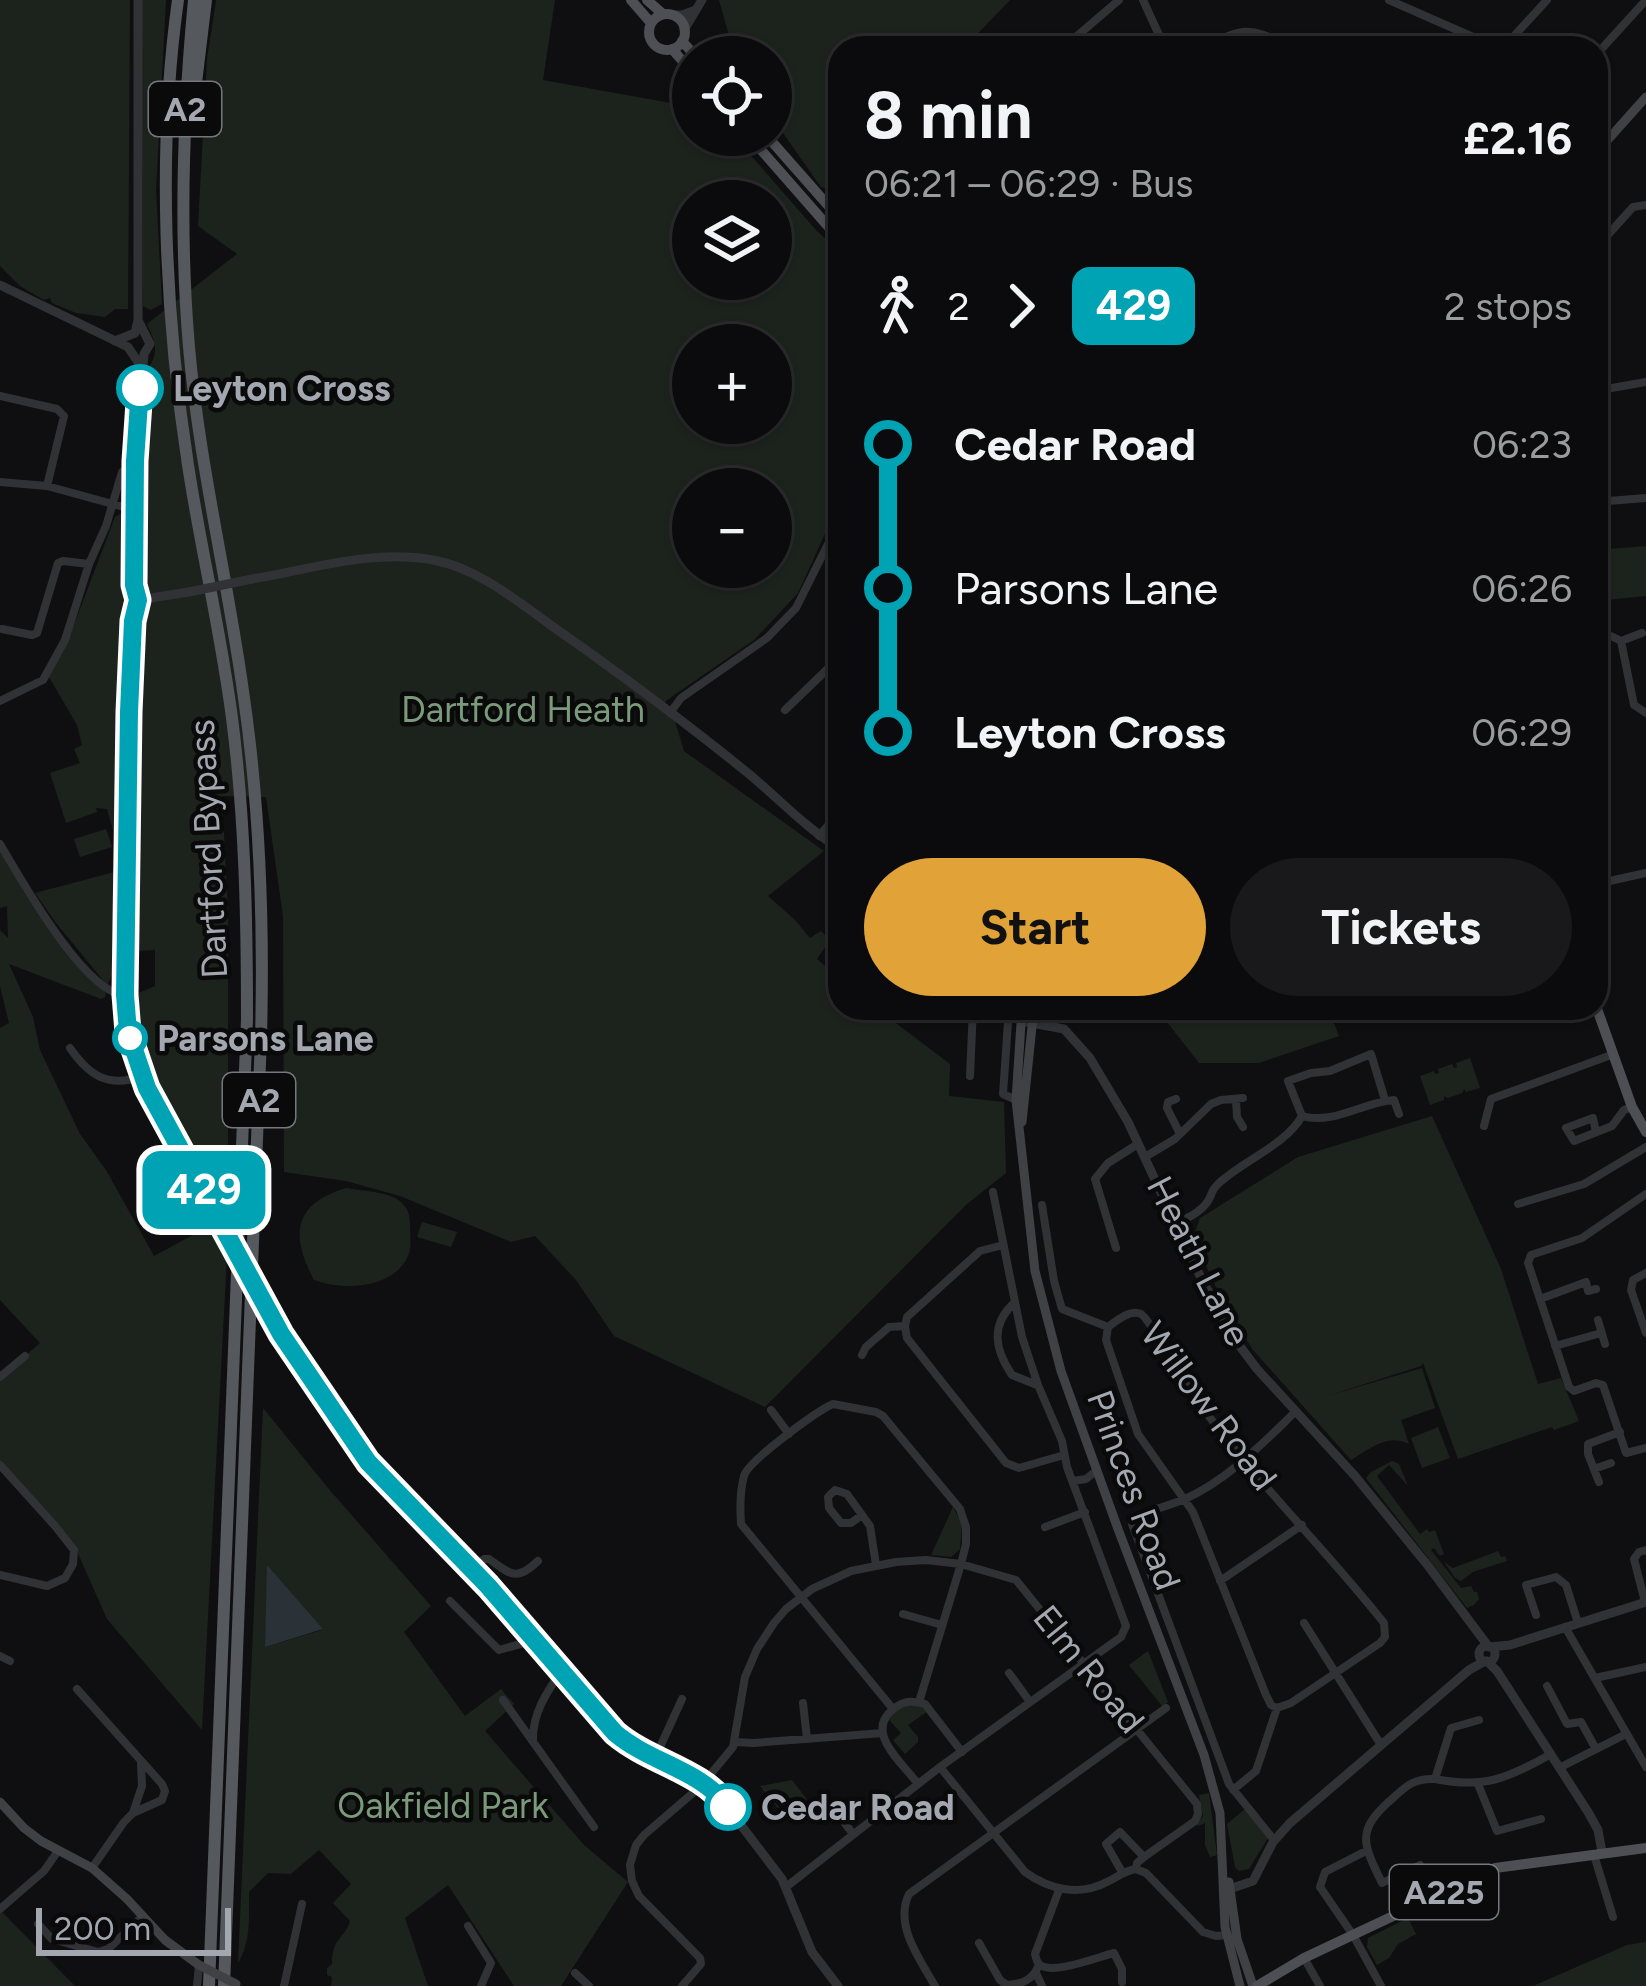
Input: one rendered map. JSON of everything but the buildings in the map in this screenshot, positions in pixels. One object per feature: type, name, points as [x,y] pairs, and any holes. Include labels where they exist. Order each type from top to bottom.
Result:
[{"type":"highway","name":"Dartford Bypass","points":[[174,0],[167,220],[179,401],[231,713],[247,909],[247,1019],[209,1986]]},
{"type":"highway","name":"Dartford Bypass","points":[[194,0],[185,97],[185,290],[202,462],[243,690],[262,918],[234,1985]]},
{"type":"highway","points":[[183,219],[206,0]]},
{"type":"main road","points":[[631,0],[651,22]]},
{"type":"main road","points":[[647,0],[681,20],[680,36]]},
{"type":"main road","points":[[651,22],[668,14]]},
{"type":"main road","points":[[651,22],[649,34],[655,45],[672,42]]},
{"type":"main road","points":[[1608,140],[1646,97]]},
{"type":"main road","points":[[766,156],[828,226]]},
{"type":"main road","points":[[784,156],[828,205]]},
{"type":"main road","points":[[1601,1020],[1632,1107],[1646,1132]]},
{"type":"main road","name":"Princes Road","points":[[1026,1021],[1016,1100],[1035,1271],[1051,1338],[1097,1470],[1204,1755],[1220,1813],[1240,1986]]},
{"type":"main road","name":"Princes Road","points":[[1021,1133],[1026,1021]]},
{"type":"main road","points":[[0,1802],[24,1828],[92,1868],[165,1940],[234,1985]]},
{"type":"main road","name":"A225","points":[[1255,1986],[1495,1868],[1646,1847]]},
{"type":"main road","name":"Princes Road","points":[[1231,1930],[1255,1986]]},
{"type":"street","points":[[138,0],[136,343],[142,369],[135,461],[134,585],[138,600],[129,712],[125,995],[128,1032],[147,1088],[281,1334],[368,1462],[536,1640],[615,1733],[634,1750],[704,1782],[723,1800],[785,1887],[812,1952],[838,1986]]},
{"type":"street","points":[[1077,36],[1119,0]]},
{"type":"street","points":[[1143,0],[1160,36]]},
{"type":"street","points":[[1389,0],[1469,36]]},
{"type":"street","points":[[1514,36],[1547,0]]},
{"type":"street","points":[[1608,42],[1646,0]]},
{"type":"street","points":[[668,14],[682,15],[700,4]]},
{"type":"street","points":[[682,36],[700,4]]},
{"type":"street","points":[[1226,36],[1235,31],[1267,36]]},
{"type":"street","points":[[1608,235],[1633,207],[1646,205]]},
{"type":"street","points":[[0,285],[115,341],[136,343]]},
{"type":"street","points":[[1608,389],[1646,382]]},
{"type":"street","points":[[0,396],[57,409],[64,416],[47,486]]},
{"type":"street","points":[[0,701],[43,680],[65,640],[122,472],[135,461]]},
{"type":"street","points":[[0,482],[47,486],[135,510]]},
{"type":"street","points":[[1608,501],[1646,498]]},
{"type":"street","points":[[670,712],[681,698],[767,638],[796,608],[828,544]]},
{"type":"street","points":[[138,600],[374,558],[414,558],[453,566],[509,595],[670,712],[828,842]]},
{"type":"street","points":[[2,629],[38,633],[58,563],[89,565]]},
{"type":"street","points":[[1621,641],[1642,633]]},
{"type":"street","points":[[1608,636],[1621,641],[1634,705],[1646,713]]},
{"type":"street","points":[[785,710],[828,669]]},
{"type":"street","points":[[819,836],[828,826]]},
{"type":"street","points":[[0,844],[48,922],[88,973],[116,995],[125,995]]},
{"type":"street","points":[[1608,881],[1646,873]]},
{"type":"street","points":[[970,1076],[972,1020]]},
{"type":"street","name":"Princes Road","points":[[1008,1020],[1003,1094],[1016,1100]]},
{"type":"street","name":"Heath Lane","points":[[1026,1021],[1064,1029],[1100,1073],[1221,1318],[1437,1578],[1594,1822],[1598,1852]]},
{"type":"street","points":[[70,1048],[82,1065],[110,1082],[143,1076]]},
{"type":"street","points":[[1302,1116],[1288,1081],[1371,1054],[1385,1100]]},
{"type":"street","points":[[1484,1126],[1491,1099],[1614,1054]]},
{"type":"street","points":[[1176,1099],[1166,1107],[1180,1134]]},
{"type":"street","points":[[1145,1157],[1180,1134],[1210,1104],[1240,1099],[1237,1117],[1243,1127]]},
{"type":"street","points":[[1302,1116],[1337,1116],[1385,1100],[1394,1100],[1399,1114]]},
{"type":"street","points":[[1596,1132],[1612,1126],[1632,1107]]},
{"type":"street","points":[[1176,1223],[1201,1210],[1214,1186],[1286,1136],[1302,1116]]},
{"type":"street","points":[[1116,1248],[1095,1179],[1108,1163],[1138,1144]]},
{"type":"street","points":[[1518,1204],[1584,1184],[1646,1147]]},
{"type":"street","points":[[785,1887],[940,1767],[1121,1637],[1126,1626],[1013,1304],[993,1192]]},
{"type":"street","points":[[1646,1194],[1582,1238],[1531,1255],[1528,1263],[1570,1390],[1603,1385],[1626,1453],[1646,1448]]},
{"type":"street","points":[[1042,1205],[1062,1309],[1108,1327]]},
{"type":"street","points":[[1004,1245],[980,1251],[907,1317],[908,1338],[1006,1463],[1019,1468],[1064,1456]]},
{"type":"street","points":[[1646,1273],[1633,1280],[1631,1290],[1646,1333]]},
{"type":"street","points":[[1540,1299],[1586,1282],[1588,1292],[1596,1289]]},
{"type":"street","points":[[1013,1304],[996,1329],[998,1347],[1012,1375],[1038,1385]]},
{"type":"street","name":"Willow Road","points":[[1277,1708],[1266,1695],[1186,1498],[1138,1434],[1106,1340],[1108,1327],[1119,1318],[1142,1315],[1216,1427],[1380,1618],[1386,1630],[1380,1643],[1336,1674]]},
{"type":"street","points":[[1598,1320],[1605,1344]]},
{"type":"street","points":[[862,1355],[889,1327],[905,1326]]},
{"type":"street","points":[[1555,1346],[1601,1333]]},
{"type":"street","points":[[2,1371],[25,1356]]},
{"type":"street","points":[[893,1709],[741,1524],[748,1467],[833,1404],[880,1413],[962,1511],[966,1539],[961,1564],[919,1702]]},
{"type":"street","points":[[771,1410],[789,1434]]},
{"type":"street","points":[[1274,1840],[1234,1790],[1132,1517],[1186,1498],[1246,1460],[1296,1412]]},
{"type":"street","points":[[1599,1482],[1588,1444],[1620,1432]]},
{"type":"street","points":[[1594,1469],[1611,1463]]},
{"type":"street","points":[[0,1466],[74,1550],[74,1564],[65,1578],[46,1586],[0,1575]]},
{"type":"street","points":[[1073,1481],[1097,1470]]},
{"type":"street","points":[[862,1515],[851,1523],[840,1522],[828,1507],[829,1496],[836,1490],[845,1492],[862,1515],[871,1529],[876,1565]]},
{"type":"street","points":[[1046,1527],[1085,1512]]},
{"type":"street","points":[[1220,1581],[1302,1526]]},
{"type":"street","points":[[1226,1886],[1254,1878],[1274,1840],[1290,1823],[1487,1654],[1646,1602],[1634,1559],[1646,1550]]},
{"type":"street","points":[[471,1570],[489,1559],[512,1575],[538,1561]]},
{"type":"street","name":"Elm Road","points":[[736,1742],[742,1689],[773,1623],[801,1597],[835,1576],[916,1560],[961,1564],[1016,1580],[1192,1797],[1198,1811],[1195,1821],[1144,1857],[1136,1869]]},
{"type":"street","points":[[1536,1615],[1525,1582],[1554,1576],[1563,1580],[1578,1623]]},
{"type":"street","points":[[450,1601],[499,1650],[536,1640]]},
{"type":"street","points":[[903,1614],[942,1625]]},
{"type":"street","points":[[1304,1623],[1381,1745]]},
{"type":"street","points":[[1565,1627],[1646,1767]]},
{"type":"street","points":[[0,1657],[10,1661]]},
{"type":"street","points":[[1595,1678],[1646,1667]]},
{"type":"street","points":[[533,1743],[542,1699],[562,1670]]},
{"type":"street","points":[[1009,1673],[1030,1702]]},
{"type":"street","points":[[1234,1790],[1256,1771],[1277,1708],[1336,1674]]},
{"type":"street","points":[[1547,1686],[1568,1724],[1581,1722],[1596,1749]]},
{"type":"street","points":[[77,1689],[161,1783],[164,1795],[124,1822],[92,1868]]},
{"type":"street","points":[[655,1760],[682,1699]]},
{"type":"street","points":[[502,1700],[594,1827]]},
{"type":"street","points":[[803,1702],[806,1739]]},
{"type":"street","points":[[918,1784],[886,1745],[885,1718],[893,1709],[919,1702],[932,1709],[962,1751]]},
{"type":"street","points":[[934,1986],[903,1924],[902,1907],[909,1894],[1166,1708]]},
{"type":"street","points":[[1435,1779],[1451,1728],[1479,1720]]},
{"type":"street","points":[[682,1986],[701,1964],[700,1958],[639,1896],[630,1865],[639,1840],[704,1782],[736,1742],[883,1733]]},
{"type":"street","points":[[1559,1768],[1626,1734]]},
{"type":"street","points":[[1420,1865],[1382,1883],[1366,1851],[1367,1824],[1409,1783],[1420,1778],[1478,1784],[1521,1772],[1550,1754]]},
{"type":"street","points":[[134,1813],[142,1786],[141,1761]]},
{"type":"street","points":[[940,1767],[1025,1872],[1059,1890],[1096,1888],[1136,1869],[1146,1873],[1203,1932],[1231,1930]]},
{"type":"street","points":[[1478,1784],[1497,1831],[1541,1819]]},
{"type":"street","points":[[831,1805],[853,1834]]},
{"type":"street","points":[[1122,1872],[1106,1844],[1120,1832],[1144,1857]]},
{"type":"street","points":[[0,1910],[44,1871],[58,1851]]},
{"type":"street","points":[[1366,1851],[1324,1872],[1320,1887],[1381,1986]]},
{"type":"street","points":[[1598,1852],[1613,1917]]},
{"type":"street","points":[[1042,1986],[1034,1954],[1059,1890]]},
{"type":"street","points":[[284,1986],[302,1904]]},
{"type":"street","points":[[38,1924],[57,1941],[98,1952],[143,1916]]},
{"type":"street","points":[[468,1926],[491,1963],[482,1986]]},
{"type":"street","points":[[979,1943],[1007,1985],[1022,1984],[1037,1969],[1058,1969],[1114,1953],[1122,1982]]},
{"type":"street","points":[[1304,1958],[1320,1986]]},
{"type":"street","points":[[197,1986],[199,1964]]},
{"type":"street","points":[[575,1973],[589,1986]]},
{"type":"green space","points":[[0,0],[130,0],[128,309],[115,309],[105,317],[76,313],[20,286],[0,266]]},
{"type":"green space","points":[[142,0],[166,0],[156,190],[162,304],[151,310],[143,306]]},
{"type":"green space","name":"Dartford Heath","points":[[216,0],[555,0],[543,80],[672,103],[672,156],[751,156],[772,180],[672,180],[672,300],[792,300],[792,203],[828,241],[828,527],[798,593],[754,640],[659,709],[675,721],[684,751],[824,851],[768,896],[810,938],[821,931],[828,938],[817,959],[828,969],[828,1020],[892,1020],[950,1064],[949,1096],[1004,1102],[1006,1173],[967,1204],[765,1407],[614,1336],[576,1280],[535,1236],[511,1242],[400,1196],[346,1181],[284,1172],[283,916],[266,797],[222,796],[228,911],[228,1205],[218,1203],[152,1079],[129,997],[155,986],[155,950],[134,951],[129,980],[130,864],[138,801],[123,866],[107,809],[96,808],[97,812],[66,823],[50,773],[80,763],[74,749],[82,745],[77,725],[49,677],[69,638],[115,517],[122,513],[129,522],[129,536],[143,534],[149,367],[155,351],[147,324],[237,254],[198,226],[207,59]]},
{"type":"green space","points":[[719,0],[1010,0],[976,36],[828,36],[828,189],[821,187],[792,146],[792,36],[729,36]]},
{"type":"green space","points":[[1646,546],[1646,596],[1608,600],[1608,549]]},
{"type":"green space","points":[[106,829],[112,847],[80,857],[74,839]]},
{"type":"green space","points":[[0,850],[47,926],[106,993],[101,999],[9,964],[33,1017],[40,1050],[80,1134],[154,1256],[215,1223],[227,1256],[202,1730],[107,1619],[76,1549],[0,1463],[0,1378],[40,1343],[0,1300],[0,1028],[9,1023],[0,986],[0,930],[8,938],[7,906],[0,908]]},
{"type":"green space","points":[[122,870],[115,970],[107,985],[35,893]]},
{"type":"green space","points":[[1165,1020],[1333,1020],[1339,1036],[1259,1063],[1199,1063]]},
{"type":"green space","points":[[1470,1058],[1480,1088],[1464,1089],[1430,1105],[1420,1076],[1439,1073],[1438,1069],[1452,1064],[1457,1067],[1456,1063]]},
{"type":"green space","points":[[1432,1116],[1501,1269],[1538,1384],[1561,1378],[1579,1421],[1458,1459],[1423,1363],[1327,1396],[1422,1368],[1435,1408],[1401,1420],[1409,1444],[1386,1441],[1351,1460],[1253,1350],[1225,1306],[1193,1238],[1200,1218],[1298,1157]]},
{"type":"green space","points":[[346,1188],[389,1196],[406,1207],[408,1256],[380,1281],[353,1286],[326,1283],[314,1280],[306,1264],[300,1235],[306,1212]]},
{"type":"green space","points":[[422,1222],[457,1232],[451,1247],[417,1237]]},
{"type":"green space","name":"Oakfield Park","points":[[263,1408],[431,1606],[404,1632],[465,1716],[501,1689],[514,1704],[485,1731],[584,1845],[628,1882],[561,1986],[514,1986],[448,1885],[405,1918],[428,1986],[331,1986],[327,1968],[350,1921],[333,1903],[351,1884],[319,1850],[291,1874],[268,1873],[249,1892],[247,1938],[238,1963]],"holes":[[[268,1567],[322,1628],[265,1647]]]},
{"type":"green space","points":[[1438,1427],[1450,1458],[1422,1468],[1411,1438]]},
{"type":"green space","points":[[1392,1461],[1399,1464],[1408,1486],[1389,1465],[1377,1476],[1420,1534],[1435,1530],[1444,1554],[1431,1550],[1461,1588],[1471,1586],[1477,1592],[1474,1605],[1467,1608],[1366,1478]]},
{"type":"green space","points":[[953,1507],[962,1524],[960,1549],[951,1557],[931,1555]]},
{"type":"green space","points":[[1498,1551],[1507,1561],[1461,1581],[1444,1562],[1453,1568]]},
{"type":"green space","points":[[1148,1651],[1168,1702],[1162,1706],[1129,1665]]},
{"type":"green space","points":[[909,1705],[928,1711],[908,1725],[918,1742],[905,1754],[893,1740],[901,1733],[889,1720],[896,1710]]},
{"type":"green space","points":[[792,1780],[812,1806],[792,1820],[760,1786]]},
{"type":"green space","points":[[1209,1793],[1217,1855],[1210,1857],[1205,1823],[1196,1824],[1203,1816],[1199,1795]]},
{"type":"green space","points":[[1245,1809],[1268,1838],[1249,1869],[1239,1871],[1227,1824]]},
{"type":"green space","points":[[2,1912],[75,1986],[0,1986]]},
{"type":"green space","points":[[1408,1918],[1416,1934],[1377,1965],[1367,1947],[1368,1938]]},
{"type":"green space","points":[[1646,1942],[1646,1986],[1533,1986],[1627,1945]]},
{"type":"shaded area","points":[[267,1565],[323,1629],[265,1647]]},
{"type":"bus line","name":"429","points":[[140,388],[125,995],[128,1032],[147,1088],[281,1334],[368,1462],[488,1586],[615,1733],[634,1750],[705,1783],[728,1807]]},
{"type":"place","name":"Leyton Cross","points":[[140,388]]},
{"type":"place","name":"Parsons Lane","points":[[130,1038]]},
{"type":"place","name":"Cedar Road","points":[[728,1807]]}]
